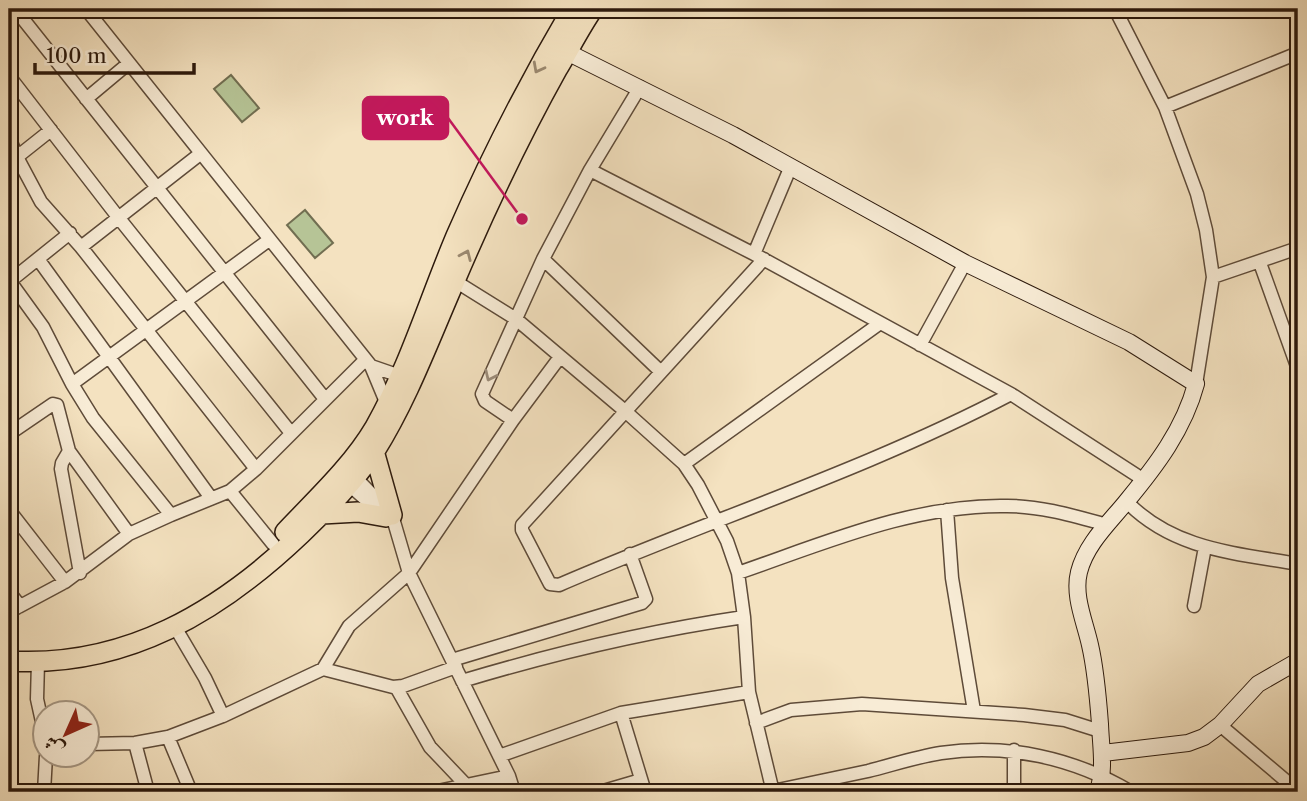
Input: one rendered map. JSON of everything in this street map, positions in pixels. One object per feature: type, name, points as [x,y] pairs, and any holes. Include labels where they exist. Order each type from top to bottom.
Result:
[{"type":"main road","points":[[9,650],[41,650],[100,640],[152,625],[176,614],[224,584],[273,544],[374,451],[404,400],[454,281],[559,48],[572,9]]},
{"type":"main road","points":[[9,661],[37,662],[80,656],[130,645],[175,628],[224,599],[272,562],[322,514],[375,427],[400,376],[457,235],[519,104],[559,48],[593,9]]},
{"type":"main road","points":[[322,514],[358,512],[390,518],[374,451]]},
{"type":"street","points":[[15,9],[325,399]]},
{"type":"street","points":[[86,9],[368,363],[386,402]]},
{"type":"street","points":[[1098,792],[1103,775],[1103,753],[1096,673],[1081,610],[1078,584],[1086,554],[1144,480],[1184,419],[1196,384],[1213,277],[1197,194],[1165,107],[1115,9]]},
{"type":"street","points":[[559,48],[791,166],[965,262],[1129,342],[1196,384]]},
{"type":"street","points":[[1165,107],[1298,52]]},
{"type":"street","points":[[86,99],[129,63]]},
{"type":"street","points":[[9,76],[291,433]]},
{"type":"street","points":[[513,421],[481,396],[543,259],[590,170],[640,87]]},
{"type":"street","points":[[17,157],[51,130]]},
{"type":"street","points":[[9,137],[41,202],[82,247],[256,469]]},
{"type":"street","points":[[82,247],[200,154]]},
{"type":"street","points":[[791,166],[759,256],[661,372],[522,525],[521,528],[553,585],[559,585],[630,554],[718,522],[933,433],[1010,394]]},
{"type":"street","points":[[590,170],[759,256],[1010,394],[1144,480]]},
{"type":"street","points":[[70,233],[9,281],[48,335],[72,384],[93,418],[171,515]]},
{"type":"street","points":[[72,384],[269,240]]},
{"type":"street","points":[[1213,277],[1298,248]]},
{"type":"street","points":[[38,258],[211,498]]},
{"type":"street","points":[[543,259],[661,372]]},
{"type":"street","points":[[920,345],[965,262]]},
{"type":"street","points":[[1260,263],[1298,369]]},
{"type":"street","points":[[454,281],[516,319],[684,464],[718,522],[738,573],[749,692],[773,791],[943,752],[1014,750],[1103,775],[1131,792]]},
{"type":"street","points":[[684,464],[879,324]]},
{"type":"street","points":[[102,744],[135,743],[167,737],[223,716],[323,668],[349,626],[409,573],[560,357]]},
{"type":"street","points":[[368,363],[400,376]]},
{"type":"street","points":[[9,592],[14,609],[80,573],[129,534],[230,491],[256,469],[325,399],[368,363]]},
{"type":"street","points":[[9,434],[55,404],[59,408],[69,451],[129,534]]},
{"type":"street","points":[[69,451],[61,463],[61,469],[80,573]]},
{"type":"street","points":[[347,476],[390,518],[409,573],[509,776],[514,792]]},
{"type":"street","points":[[230,491],[273,544]]},
{"type":"street","points":[[1127,502],[1154,525],[1173,536],[1205,547],[1298,564]]},
{"type":"street","points":[[738,573],[852,533],[947,510],[1007,506],[1046,510],[1107,525]]},
{"type":"street","points":[[9,510],[65,582]]},
{"type":"street","points":[[947,510],[952,578],[974,712]]},
{"type":"street","points":[[1194,606],[1205,547]]},
{"type":"street","points":[[323,668],[396,687],[454,663],[642,603],[646,599],[630,554]]},
{"type":"street","points":[[462,681],[649,633],[744,617]]},
{"type":"street","points":[[175,628],[205,678],[223,716]]},
{"type":"street","points":[[1103,753],[1188,743],[1204,737],[1220,725],[1258,684],[1298,661]]},
{"type":"street","points":[[37,662],[37,700]]},
{"type":"street","points":[[396,687],[430,747],[467,786]]},
{"type":"street","points":[[499,756],[621,713],[749,692]]},
{"type":"street","points":[[756,723],[791,710],[843,704],[880,704],[1066,720],[1100,732]]},
{"type":"street","points":[[600,792],[643,786],[621,713]]},
{"type":"street","points":[[1220,725],[1298,791]]},
{"type":"street","points":[[167,737],[191,792]]},
{"type":"street","points":[[135,743],[148,792]]},
{"type":"street","points":[[1014,750],[1014,792]]},
{"type":"street","points":[[44,792],[45,770]]},
{"type":"street","points":[[433,792],[509,776]]},
{"type":"green space","points":[[231,75],[259,108],[242,122],[214,89]]},
{"type":"green space","points":[[305,210],[333,243],[315,258],[287,225]]},
{"type":"place","name":"work","points":[[522,219]]}]
